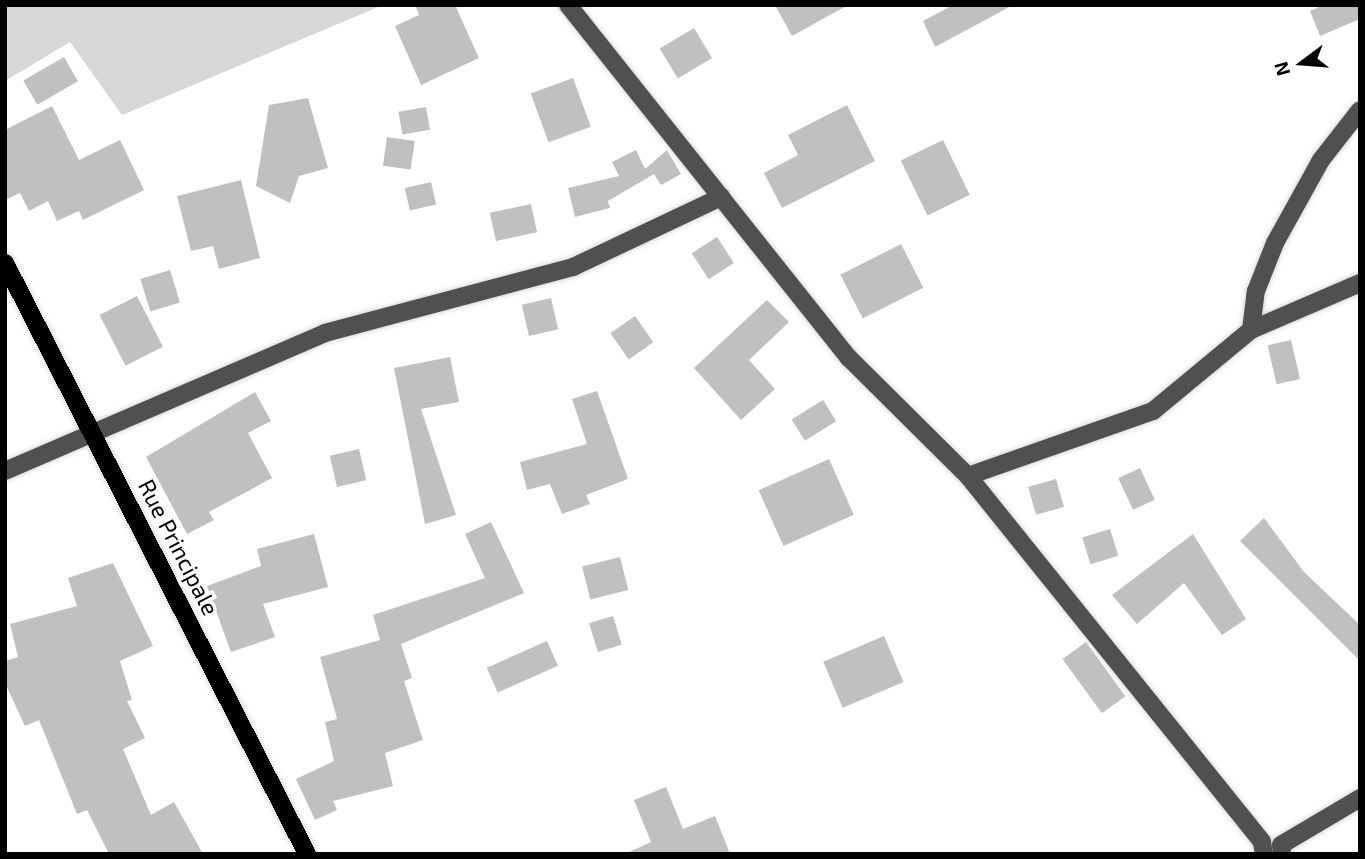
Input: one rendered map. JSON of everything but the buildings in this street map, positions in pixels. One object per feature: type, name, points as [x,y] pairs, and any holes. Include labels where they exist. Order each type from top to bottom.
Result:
[{"type":"main road","name":"Rue Principale","points":[[5,263],[307,854]]},
{"type":"street","points":[[568,5],[849,358],[968,476],[1262,842],[1264,854]]},
{"type":"street","points":[[1251,330],[1256,291],[1275,243],[1321,160],[1360,110]]},
{"type":"street","points":[[5,471],[325,333],[573,267],[721,197]]},
{"type":"street","points":[[968,476],[1153,411],[1251,330],[1360,282]]},
{"type":"street","points":[[1282,854],[1281,845],[1360,798]]},
{"type":"shaded area","points":[[5,5],[383,5],[122,115],[70,42],[5,81]]}]
